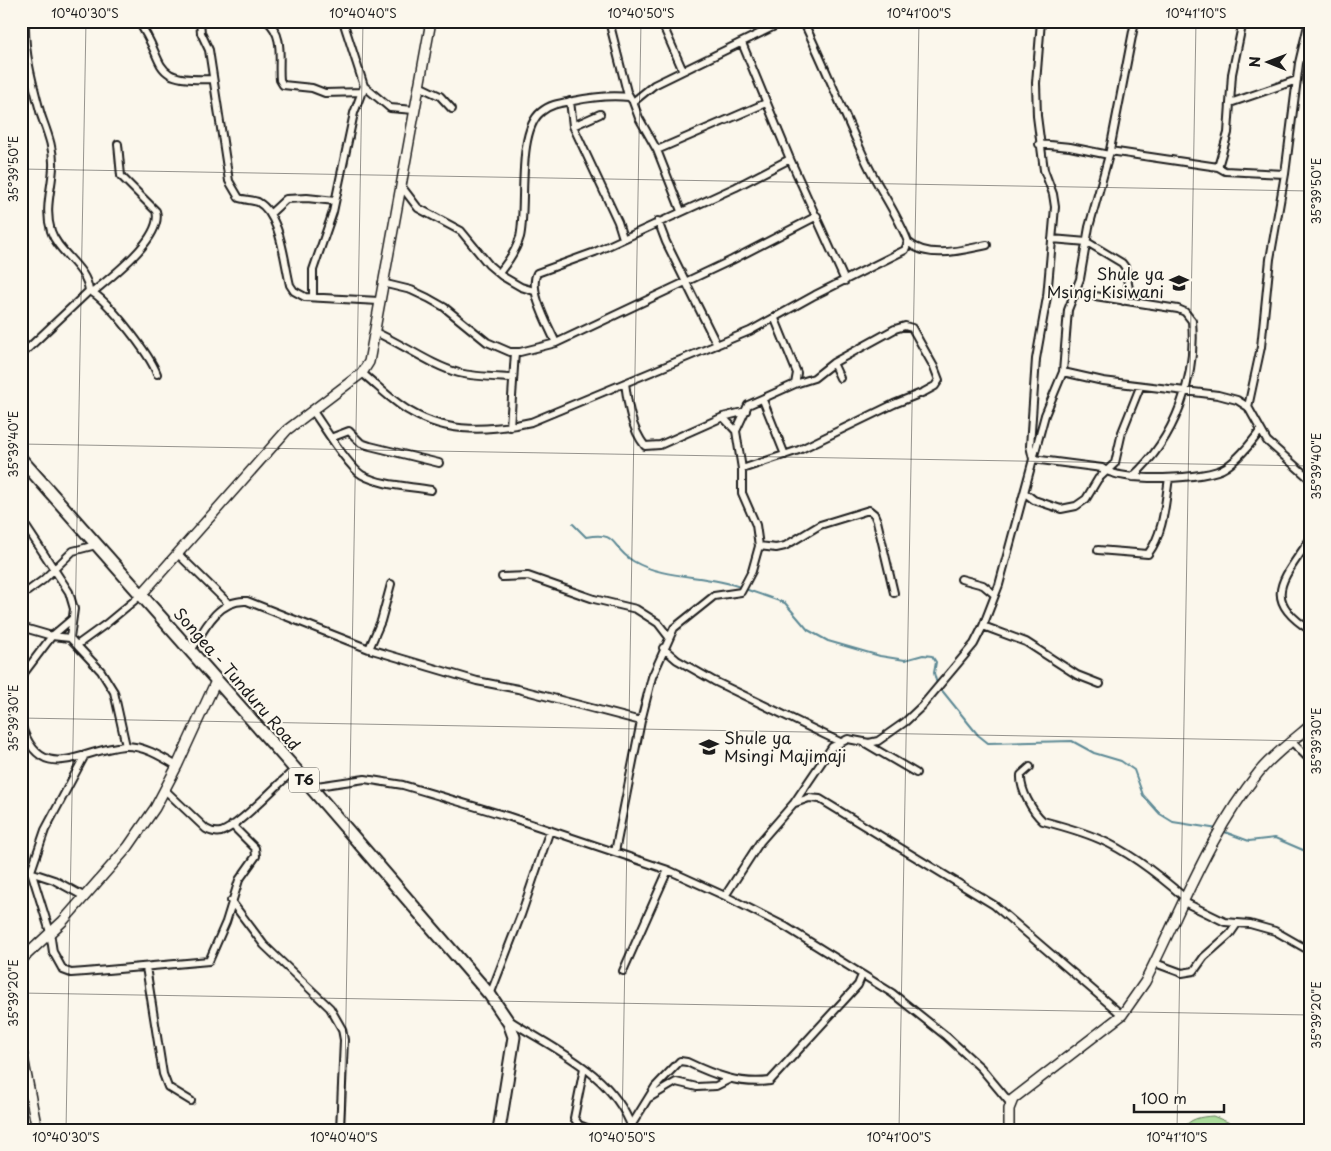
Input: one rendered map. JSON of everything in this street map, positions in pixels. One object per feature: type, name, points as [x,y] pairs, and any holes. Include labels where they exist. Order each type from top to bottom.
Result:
[{"type":"highway","name":"Songea - Tunduru Road","points":[[21,459],[191,651],[216,682],[295,769],[490,994],[513,1030],[514,1045],[499,1130]]},
{"type":"street","points":[[25,21],[25,42],[32,80],[52,147],[53,167],[47,212],[55,242],[82,274],[91,292],[114,312],[144,351],[156,374]]},
{"type":"street","points":[[138,21],[159,64],[169,75],[185,79],[213,79]]},
{"type":"street","points":[[200,21],[201,33],[209,50],[229,182],[239,198],[256,201],[270,213],[277,226],[290,285],[299,295],[379,301]]},
{"type":"street","points":[[267,21],[275,28],[278,36],[280,80],[283,85],[312,88],[325,93],[364,89]]},
{"type":"street","points":[[343,21],[364,89],[390,108],[414,110]]},
{"type":"street","points":[[77,645],[142,595],[287,430],[362,373],[369,362],[382,282],[402,187],[431,21]]},
{"type":"street","points":[[609,21],[631,99],[639,118],[657,150],[681,211]]},
{"type":"street","points":[[661,21],[683,71]]},
{"type":"street","points":[[499,273],[513,254],[520,236],[523,215],[523,168],[534,119],[548,107],[570,101],[604,96],[631,99],[646,89],[785,21]]},
{"type":"street","points":[[803,21],[840,98],[865,159],[896,215],[908,242],[916,249],[928,252],[951,251],[987,245]]},
{"type":"street","points":[[1033,459],[1030,446],[1036,359],[1047,297],[1055,207],[1053,194],[1044,170],[1039,144],[1036,83],[1042,21]]},
{"type":"street","points":[[864,742],[878,741],[883,738],[905,722],[932,696],[974,644],[983,626],[1025,494],[1045,415],[1063,372],[1068,310],[1076,293],[1109,153],[1135,21]]},
{"type":"street","points":[[1218,167],[1228,133],[1232,74],[1243,21]]},
{"type":"street","points":[[1248,407],[1261,347],[1270,259],[1286,174],[1297,80],[1309,21]]},
{"type":"street","points":[[742,43],[790,159],[845,281]]},
{"type":"street","points":[[1230,103],[1297,80]]},
{"type":"street","points":[[419,86],[440,96],[452,109]]},
{"type":"street","points":[[313,296],[312,270],[335,201],[354,112],[364,89]]},
{"type":"street","points":[[570,101],[573,126],[618,222],[623,238]]},
{"type":"street","points":[[657,150],[766,103]]},
{"type":"street","points":[[573,126],[600,114]]},
{"type":"street","points":[[21,355],[138,252],[150,237],[156,221],[156,211],[120,176],[118,144]]},
{"type":"street","points":[[1039,144],[1070,146],[1218,167],[1234,172],[1286,174]]},
{"type":"street","points":[[556,343],[534,290],[534,279],[537,273],[575,260],[790,159]]},
{"type":"street","points":[[402,187],[418,208],[461,231],[499,273],[511,282],[534,290]]},
{"type":"street","points":[[270,213],[286,200],[307,198],[335,201]]},
{"type":"street","points":[[382,282],[411,290],[444,307],[487,342],[515,352],[536,350],[556,343],[686,280],[732,260],[817,216]]},
{"type":"street","points":[[658,221],[666,242],[717,345]]},
{"type":"street","points":[[1052,239],[1087,242],[1116,259],[1125,267],[1129,289],[1123,301]]},
{"type":"street","points":[[362,373],[410,412],[445,427],[466,429],[510,427],[532,422],[717,345],[774,319],[905,250],[908,242]]},
{"type":"street","points":[[1076,293],[1178,309],[1191,318],[1193,328],[1187,391],[1171,428],[1151,458],[1132,477]]},
{"type":"street","points":[[774,319],[797,373],[795,384]]},
{"type":"street","points":[[736,431],[748,405],[795,384],[814,378],[832,363],[895,329],[908,326],[934,366],[939,380],[935,386],[924,392],[894,404],[785,456],[742,469]]},
{"type":"street","points":[[375,332],[401,343],[440,366],[458,372],[513,378]]},
{"type":"street","points":[[510,427],[515,352]]},
{"type":"street","points":[[832,363],[840,378]]},
{"type":"street","points":[[1063,372],[1140,386],[1228,397],[1248,407],[1267,440],[1310,479]]},
{"type":"street","points":[[797,373],[814,378]]},
{"type":"street","points":[[625,383],[633,425],[638,437],[645,446],[660,446],[723,417],[746,411]]},
{"type":"street","points":[[1025,494],[1052,506],[1067,509],[1086,499],[1098,478],[1115,463],[1122,432],[1140,386]]},
{"type":"street","points":[[762,400],[785,456]]},
{"type":"street","points":[[312,410],[333,437],[349,463],[362,475],[378,481],[431,490]]},
{"type":"street","points":[[615,852],[640,722],[652,677],[668,636],[680,621],[699,610],[714,596],[743,589],[759,546],[756,524],[742,493],[742,469],[736,431],[723,417]]},
{"type":"street","points":[[1033,459],[1090,465],[1102,468],[1111,474],[1132,477],[1188,477],[1225,468],[1250,445],[1260,430]]},
{"type":"street","points":[[333,437],[349,431],[362,443],[370,446],[439,464]]},
{"type":"street","points":[[1098,550],[1148,554],[1154,544],[1162,520],[1169,478]]},
{"type":"street","points":[[759,546],[780,548],[820,526],[869,510],[874,514],[877,521],[894,593]]},
{"type":"street","points":[[21,519],[72,601],[70,638]]},
{"type":"street","points":[[1310,539],[1280,589],[1285,610],[1292,618],[1310,630]]},
{"type":"street","points":[[21,596],[43,580],[73,550],[96,545]]},
{"type":"street","points":[[178,554],[228,603]]},
{"type":"street","points":[[502,577],[528,576],[594,599],[636,609],[658,622],[668,636]]},
{"type":"street","points":[[961,579],[983,585],[994,595]]},
{"type":"street","points":[[369,649],[381,621],[391,584]]},
{"type":"street","points":[[191,651],[219,611],[228,603],[237,600],[254,603],[369,649],[477,681],[518,689],[640,722]]},
{"type":"street","points":[[21,677],[52,636],[72,619]]},
{"type":"street","points":[[983,626],[1026,642],[1077,675],[1100,684]]},
{"type":"street","points":[[21,627],[52,636],[70,638],[101,671],[114,692],[126,746]]},
{"type":"street","points":[[663,648],[678,660],[714,681],[840,742]]},
{"type":"street","points":[[21,960],[85,897],[128,847],[165,790],[216,682]]},
{"type":"street","points":[[21,724],[30,746],[40,756],[58,761],[126,746],[158,754],[177,766]]},
{"type":"street","points":[[1010,1104],[1017,1096],[1122,1015],[1133,1002],[1155,963],[1184,900],[1226,818],[1260,771],[1310,726]]},
{"type":"street","points":[[725,896],[760,842],[794,803],[832,748],[840,742],[854,738],[864,742],[916,773]]},
{"type":"street","points":[[1291,742],[1310,760]]},
{"type":"street","points":[[85,755],[53,813],[31,871],[50,932],[53,952],[63,970],[78,973],[209,961],[226,922],[239,880],[256,856],[255,848],[232,825]]},
{"type":"street","points":[[1030,767],[1021,775],[1021,783],[1030,805],[1043,821],[1110,844],[1165,880],[1184,900],[1225,922],[1250,924],[1275,931],[1310,951]]},
{"type":"street","points":[[165,790],[211,832],[222,832],[295,769]]},
{"type":"street","points":[[310,787],[365,779],[403,785],[550,830],[668,870],[725,896],[815,944],[904,1002],[946,1036],[1002,1091],[1010,1104],[1009,1130]]},
{"type":"street","points":[[794,803],[809,798],[820,799],[994,905],[1122,1015]]},
{"type":"street","points":[[490,994],[521,915],[550,830]]},
{"type":"street","points":[[21,869],[54,880],[85,897]]},
{"type":"street","points":[[623,971],[668,870]]},
{"type":"street","points":[[231,901],[264,945],[330,1008],[338,1020],[344,1040],[340,1130]]},
{"type":"street","points":[[1225,922],[1230,934]]},
{"type":"street","points":[[1155,963],[1182,973],[1194,971],[1204,957],[1230,934],[1237,924]]},
{"type":"street","points":[[146,967],[157,1046],[165,1080],[173,1091],[191,1100]]},
{"type":"street","points":[[632,1128],[655,1087],[680,1061],[730,1079],[755,1083],[770,1081],[858,985],[862,974]]},
{"type":"street","points":[[506,1018],[584,1068],[614,1094],[632,1128]]},
{"type":"street","points":[[21,1047],[37,1130]]},
{"type":"street","points":[[584,1068],[574,1118],[578,1125],[592,1130]]},
{"type":"street","points":[[648,1099],[676,1082],[697,1086],[716,1086],[730,1079]]},
{"type":"green space","points":[[1213,1116],[1230,1123],[1235,1130],[1182,1130],[1188,1123],[1196,1119]]},
{"type":"waterway","points":[[573,524],[586,537],[604,536],[609,538],[626,556],[645,567],[740,587]]},
{"type":"waterway","points":[[745,589],[785,603],[808,630],[828,641],[880,656],[905,660],[923,655],[932,656],[936,662],[934,673],[937,684]]},
{"type":"waterway","points":[[940,688],[978,735],[988,743],[1072,741],[1094,753],[1121,761],[1134,770],[1143,795],[1160,814],[1173,822],[1218,829]]},
{"type":"waterway","points":[[1222,831],[1249,841],[1275,838],[1310,853]]},
{"type":"place","name":"Shule ya Msingi Kisiwani","points":[[1179,283]]},
{"type":"place","name":"Shule ya Msingi Majimaji","points":[[709,747]]}]
